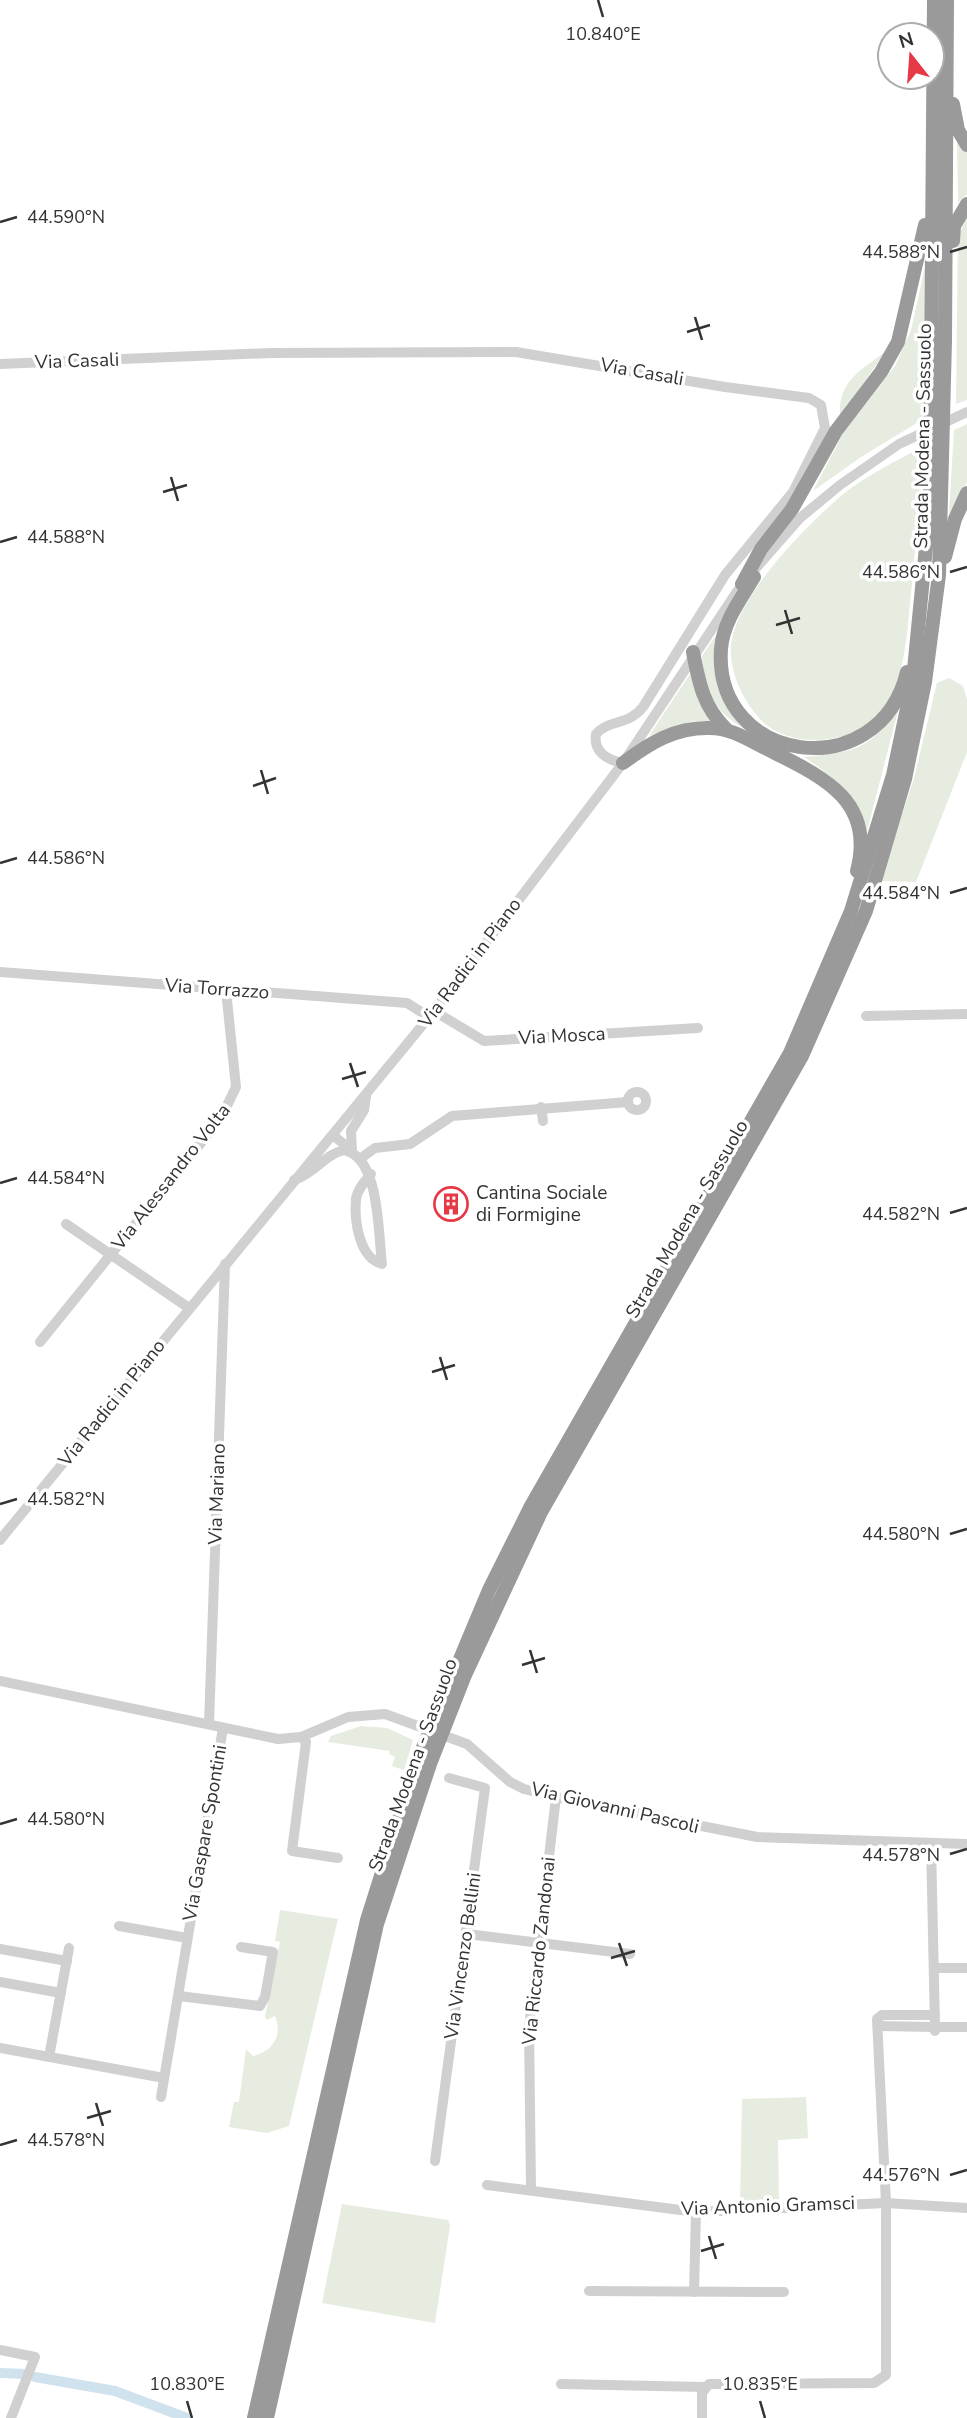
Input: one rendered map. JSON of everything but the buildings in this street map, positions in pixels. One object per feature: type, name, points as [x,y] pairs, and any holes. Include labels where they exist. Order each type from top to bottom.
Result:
[{"type":"highway","name":"Strada Modena - Sassuolo","points":[[254,2418],[366,1920],[417,1762],[474,1623],[531,1506],[790,1053],[858,911],[893,775],[918,641],[930,506],[934,0]]},
{"type":"highway","name":"Strada Modena - Sassuolo","points":[[267,2418],[377,1924],[430,1764],[460,1688],[541,1512],[802,1056],[905,779],[925,682],[939,575],[945,341],[947,5]]},
{"type":"highway","points":[[947,5],[953,22],[953,113],[967,145]]},
{"type":"highway","points":[[742,584],[761,549],[792,509],[836,431],[881,372],[898,342],[922,245],[934,161]]},
{"type":"highway","points":[[945,341],[954,226],[967,204]]},
{"type":"highway","points":[[939,575],[955,519],[967,493]]},
{"type":"highway","points":[[768,555],[726,625],[721,650],[724,681],[737,708],[754,727],[770,738],[803,750],[812,750],[845,745],[867,734],[886,715],[899,695],[918,641]]},
{"type":"highway","points":[[693,652],[701,695],[726,729],[824,778],[842,793],[853,813],[861,844],[858,911]]},
{"type":"highway","points":[[623,763],[653,741],[679,731],[726,729]]},
{"type":"street","name":"Via Casali","points":[[0,364],[284,353],[516,352],[725,387],[810,398],[818,402],[823,411],[825,428],[793,492],[725,575],[643,707],[628,721],[606,726],[596,734],[596,745],[601,753],[608,760],[623,763]]},
{"type":"street","name":"Via Radici in Piano","points":[[0,1540],[432,1014],[623,763],[693,652],[742,584],[800,518],[840,485],[908,440],[963,414]]},
{"type":"street","name":"Via Torrazzo","points":[[0,972],[408,1003],[432,1014]]},
{"type":"street","name":"Via Alessandro Volta","points":[[40,1342],[209,1133],[232,1099],[236,1078],[226,990]]},
{"type":"street","name":"Via Mosca","points":[[432,1014],[484,1041],[698,1028]]},
{"type":"street","points":[[866,1016],[967,1014]]},
{"type":"street","points":[[356,1154],[351,1131],[364,1110],[366,1096]]},
{"type":"street","points":[[294,1181],[308,1176],[334,1152],[356,1154],[375,1148],[410,1144],[452,1116],[628,1102]]},
{"type":"street","points":[[541,1107],[543,1121]]},
{"type":"street","points":[[334,1136],[356,1154],[370,1174],[382,1264],[372,1260],[362,1248],[356,1198],[370,1174]]},
{"type":"street","points":[[66,1224],[189,1308]]},
{"type":"street","name":"Via Mariano","points":[[209,1724],[225,1264]]},
{"type":"street","name":"Via Giovanni Pascoli","points":[[0,1681],[278,1739],[301,1737],[358,1714],[384,1714],[467,1744],[510,1782],[524,1789],[556,1797],[757,1837],[967,1844]]},
{"type":"street","name":"Via Gaspare Spontini","points":[[161,2096],[223,1728]]},
{"type":"street","points":[[301,1737],[306,1742],[292,1851],[338,1858]]},
{"type":"street","name":"Via Vincenzo Bellini","points":[[435,2161],[485,1788],[449,1778]]},
{"type":"street","name":"Via Riccardo Zandonai","points":[[531,2189],[529,2027],[556,1797]]},
{"type":"street","points":[[931,1844],[935,2029]]},
{"type":"street","name":"Via Gaspare Spontini","points":[[120,1926],[187,1938]]},
{"type":"street","points":[[467,1934],[630,1954]]},
{"type":"street","points":[[178,1996],[260,2006],[265,1997],[273,1952],[241,1947]]},
{"type":"street","points":[[49,2057],[69,1948]]},
{"type":"street","points":[[0,1949],[67,1961]]},
{"type":"street","points":[[935,1968],[967,1968]]},
{"type":"street","points":[[0,1982],[61,1993]]},
{"type":"street","points":[[561,2384],[704,2387],[715,2383],[874,2383],[883,2379],[887,2371],[886,2203],[877,2019],[882,2015],[934,2015]]},
{"type":"street","points":[[878,2026],[935,2029],[967,2027]]},
{"type":"street","points":[[0,2049],[164,2078]]},
{"type":"street","name":"Via Antonio Gramsci","points":[[487,2185],[696,2212],[886,2203],[967,2208]]},
{"type":"street","points":[[694,2292],[696,2212]]},
{"type":"street","points":[[589,2291],[784,2292]]},
{"type":"street","points":[[0,2350],[35,2357],[11,2418]]},
{"type":"street","points":[[702,2418],[704,2387]]},
{"type":"shaded area","points":[[957,137],[967,150],[967,194],[958,203]]},
{"type":"shaded area","points":[[967,217],[967,400],[956,404],[958,237]]},
{"type":"shaded area","points":[[926,263],[925,418],[861,457],[813,491],[844,432],[895,366],[911,330]]},
{"type":"shaded area","points":[[885,352],[840,416],[840,404],[847,385],[859,371]]},
{"type":"shaded area","points":[[967,424],[967,482],[949,514],[954,430]]},
{"type":"shaded area","points":[[924,446],[907,637],[902,666],[893,693],[875,719],[845,735],[810,740],[777,731],[763,722],[751,708],[734,674],[731,656],[733,636],[741,614],[771,568],[842,495],[861,481]]},
{"type":"shaded area","points":[[720,629],[720,675],[765,739],[727,717],[712,698],[707,686],[702,656]]},
{"type":"shaded area","points":[[692,671],[712,721],[693,721],[649,736]]},
{"type":"shaded area","points":[[949,678],[963,686],[967,699],[967,752],[916,882],[880,881],[914,778],[937,683]]},
{"type":"shaded area","points":[[898,711],[866,835],[856,808],[844,789],[804,757],[858,747],[877,734]]},
{"type":"shaded area","points":[[361,1726],[387,1728],[413,1740],[404,1770],[392,1766],[395,1757],[389,1754],[390,1751],[328,1742],[331,1736]]},
{"type":"shaded area","points":[[280,1910],[338,1919],[289,2126],[267,2133],[229,2127],[234,2102],[239,2102],[246,2049],[253,2056],[260,2054],[271,2046],[277,2036],[275,2016],[267,2020],[265,2017],[280,1942],[275,1941]]},
{"type":"shaded area","points":[[806,2097],[808,2138],[778,2140],[779,2203],[740,2204],[742,2099]]},
{"type":"shaded area","points":[[342,2204],[448,2220],[450,2226],[435,2323],[322,2303]]},
{"type":"waterway","points":[[0,2373],[25,2374]]},
{"type":"waterway","points":[[35,2377],[115,2391],[187,2418]]},
{"type":"place","name":"Cantina Sociale di Formigine","points":[[451,1204]]}]
